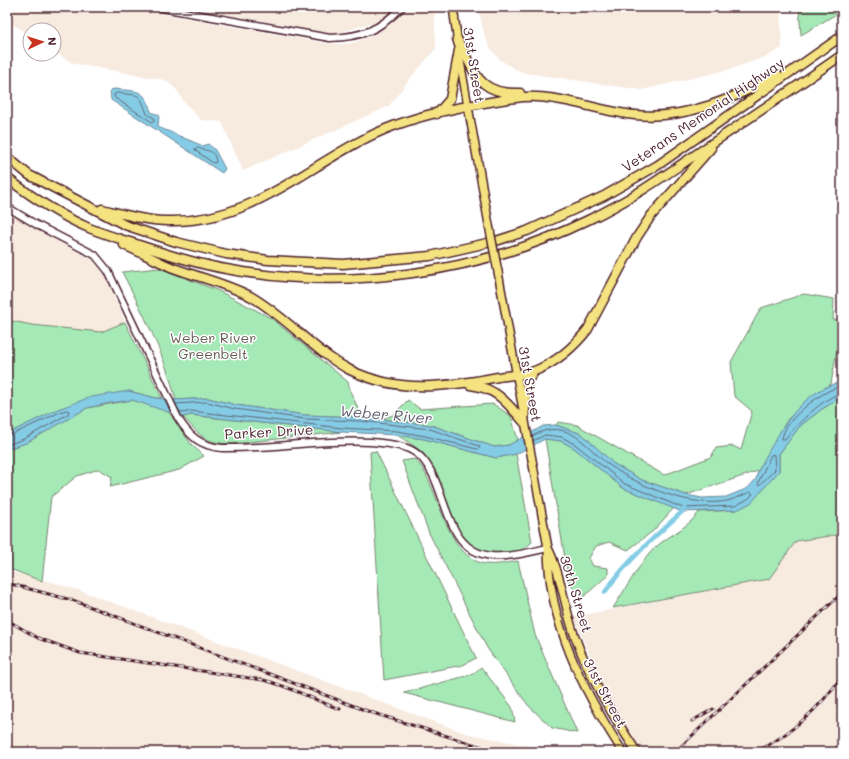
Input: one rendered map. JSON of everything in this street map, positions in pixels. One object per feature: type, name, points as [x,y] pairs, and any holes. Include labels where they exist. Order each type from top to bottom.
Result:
[{"type":"highway","name":"Veterans Memorial Highway","points":[[7,158],[29,175],[125,225],[176,242],[226,254],[268,260],[343,264],[430,256],[496,241],[527,231],[604,196],[658,165],[840,38]]},
{"type":"highway","points":[[457,39],[476,74],[488,88],[502,93],[546,94],[558,99]]},
{"type":"highway","points":[[437,114],[450,99],[459,50]]},
{"type":"highway","name":"Veterans Memorial Highway","points":[[7,178],[59,212],[89,228],[187,261],[261,275],[340,279],[382,277],[419,272],[460,265],[499,255],[538,242],[586,221],[628,200],[842,56]]},
{"type":"highway","points":[[91,207],[149,219],[168,221],[209,217],[228,213],[263,199],[340,154],[390,128],[437,114],[517,98],[558,99],[636,115],[676,113],[712,105],[745,93],[811,57]]},
{"type":"highway","points":[[89,228],[170,266],[250,296],[275,313],[330,357],[350,370],[393,384],[413,387],[433,388],[463,384],[535,371],[552,362],[578,342],[588,329],[637,237],[651,216],[680,181],[723,136]]},
{"type":"highway","points":[[524,422],[527,381],[535,371]]},
{"type":"highway","points":[[463,384],[484,387],[500,396],[524,422]]},
{"type":"main road","name":"31st Street","points":[[453,7],[468,108],[515,374],[548,548],[548,571],[565,641],[587,690],[622,750]]},
{"type":"main road","name":"30th Street","points":[[548,548],[556,565],[565,606],[574,635],[590,672],[603,698],[637,752]]},
{"type":"street","points":[[156,7],[330,38],[348,37],[378,28],[402,7]]},
{"type":"street","name":"Parker Drive","points":[[7,207],[37,225],[95,255],[108,271],[178,418],[195,440],[213,447],[231,448],[340,441],[387,444],[407,448],[415,452],[425,462],[434,478],[453,526],[461,540],[470,549],[485,555],[502,556],[548,548]]},
{"type":"shaded area","points":[[8,7],[124,7],[331,44],[350,44],[375,35],[370,23],[335,34],[185,7],[434,7],[436,48],[389,106],[243,171],[222,122],[201,120],[185,103],[176,89],[165,80],[72,63],[62,56],[62,22],[22,22],[22,30],[9,22]]},
{"type":"shaded area","points":[[478,7],[780,7],[782,48],[768,56],[731,69],[642,90],[526,73],[515,69],[499,59],[491,49],[485,37]]},
{"type":"shaded area","points":[[7,212],[38,231],[92,259],[105,275],[125,322],[101,332],[31,326],[7,320]]},
{"type":"shaded area","points":[[842,534],[842,752],[642,752],[602,686],[574,617],[769,579],[796,541]]},
{"type":"shaded area","points":[[7,571],[52,582],[84,592],[465,733],[524,745],[558,749],[590,748],[609,752],[7,752]]},
{"type":"green space","points":[[799,7],[838,7],[838,13],[801,35]]},
{"type":"green space","name":"Weber River Greenbelt","points":[[159,268],[219,291],[271,318],[348,382],[351,393],[362,417],[305,415],[236,405],[208,398],[176,400],[160,351],[122,272]]},
{"type":"green space","points":[[804,294],[834,299],[833,320],[842,320],[831,384],[807,400],[787,420],[758,471],[686,495],[642,480],[614,464],[582,434],[556,425],[558,422],[577,425],[664,475],[711,457],[716,448],[733,446],[741,450],[752,411],[734,396],[731,362],[761,308]]},
{"type":"green space","points":[[7,320],[32,325],[101,332],[125,322],[162,398],[156,398],[129,391],[58,409],[7,434]]},
{"type":"green space","points":[[842,397],[842,494],[839,494],[842,534],[796,541],[769,579],[613,608],[649,554],[655,548],[682,529],[699,512],[737,510],[779,471],[779,454],[800,426],[822,409]]},
{"type":"green space","points":[[132,400],[168,411],[191,444],[204,456],[179,470],[110,487],[112,477],[99,469],[77,476],[51,497],[42,581],[7,568],[7,449],[26,443],[87,408]]},
{"type":"green space","points":[[408,400],[420,409],[493,404],[511,416],[518,440],[509,445],[494,447],[431,425],[382,419],[393,415]]},
{"type":"green space","points":[[190,415],[342,432],[231,444],[222,443],[209,440],[199,434],[183,417]]},
{"type":"green space","points":[[397,435],[424,439],[496,458],[516,454],[532,542],[521,550],[509,554],[484,553],[473,548],[456,526],[438,481],[426,457]]},
{"type":"green space","points":[[545,439],[561,441],[574,448],[623,488],[674,508],[653,531],[628,550],[609,542],[596,546],[589,558],[593,566],[608,568],[608,575],[581,599],[569,582]]},
{"type":"green space","points":[[376,451],[476,658],[463,665],[384,680],[370,452]]},
{"type":"green space","points":[[415,459],[430,482],[445,522],[452,535],[467,555],[478,562],[488,564],[518,561],[535,635],[577,733],[552,728],[528,705],[487,648],[429,533],[402,461]]},
{"type":"green space","points":[[481,667],[512,707],[515,722],[404,693],[473,674]]},
{"type":"water","points":[[115,89],[139,92],[146,98],[151,112],[159,115],[158,127],[203,146],[208,144],[215,150],[225,169],[222,173],[111,100],[110,90]]},
{"type":"water","points":[[842,382],[842,397],[822,409],[800,426],[779,454],[779,471],[751,503],[737,510],[682,512],[623,488],[574,448],[561,441],[545,439],[516,454],[496,458],[424,439],[397,435],[342,432],[191,415],[183,417],[132,400],[87,408],[26,443],[7,449],[7,434],[58,409],[91,397],[129,391],[156,398],[176,400],[208,398],[236,405],[305,415],[362,417],[431,425],[494,447],[509,445],[543,426],[556,425],[582,434],[614,464],[642,480],[686,495],[702,498],[726,497],[748,488],[756,479],[758,471],[773,443],[791,416],[802,404],[813,394]]},
{"type":"waterway","points":[[605,592],[613,581],[651,540],[685,508]]},
{"type":"railway","points":[[7,583],[75,601],[370,712],[498,752]]},
{"type":"railway","points":[[675,752],[842,593]]},
{"type":"railway","points":[[7,620],[38,638],[80,653],[263,680],[283,686],[340,709]]},
{"type":"railway","points":[[756,752],[781,737],[804,719],[824,699],[842,676]]},
{"type":"railway","points":[[692,721],[713,709]]},
{"type":"railway","points":[[7,749],[26,752]]},
{"type":"water label","name":"Weber River","points":[[386,415]]}]
